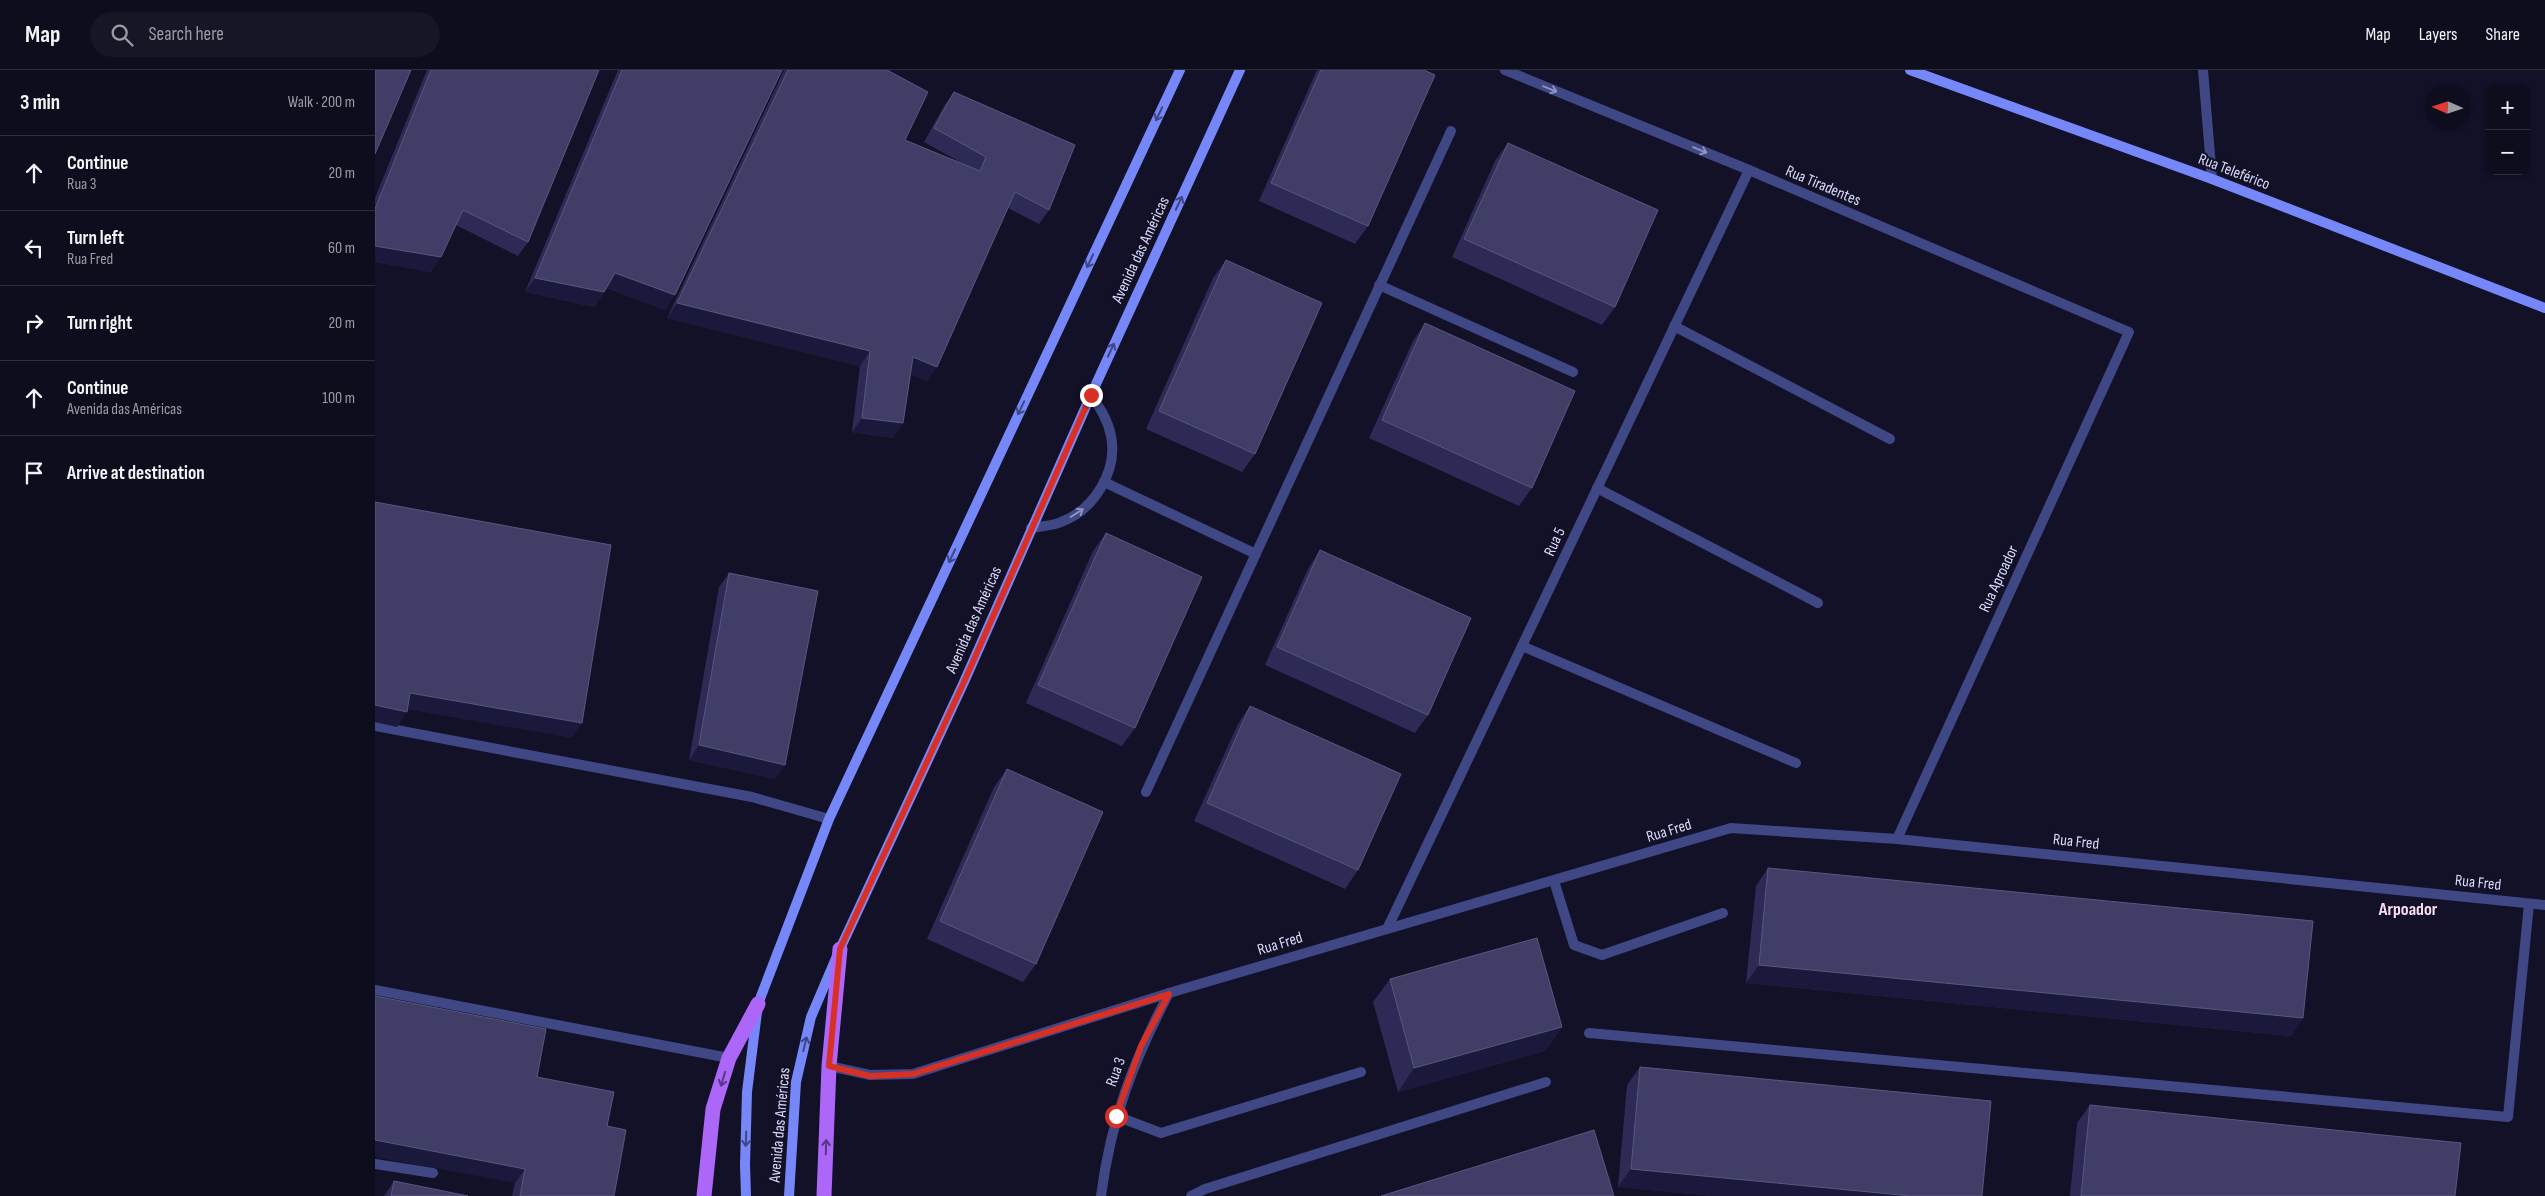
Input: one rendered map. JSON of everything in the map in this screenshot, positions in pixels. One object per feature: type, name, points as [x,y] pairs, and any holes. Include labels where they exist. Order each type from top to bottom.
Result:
[{"type":"main road","name":"Avenida das Américas","points":[[746,1196],[747,1092],[758,1004],[829,819],[1180,70]]},
{"type":"main road","name":"Avenida das Américas","points":[[789,1196],[796,1082],[811,1017],[840,949],[964,682],[1031,528],[1240,70]]},
{"type":"main road","name":"Rua Teleférico","points":[[1910,70],[2212,179],[2545,308]]},
{"type":"main road","points":[[824,1196],[829,1066],[840,949]]},
{"type":"main road","points":[[705,1196],[713,1109],[729,1058],[758,1004]]},
{"type":"street","name":"Rua Tiradentes","points":[[1505,70],[1749,170],[2129,332]]},
{"type":"street","points":[[2203,70],[2212,179]]},
{"type":"street","points":[[1146,792],[1451,131]]},
{"type":"street","name":"Rua 5","points":[[1388,927],[1749,170]]},
{"type":"street","points":[[1379,285],[1573,372]]},
{"type":"street","points":[[1674,326],[1890,439]]},
{"type":"street","name":"Rua Aproador","points":[[1897,839],[2129,332]]},
{"type":"street","points":[[1031,528],[1061,523],[1086,507],[1105,482],[1111,460],[1111,437],[1104,414],[1091,395]]},
{"type":"street","points":[[1105,482],[1256,554]]},
{"type":"street","points":[[1597,488],[1818,603]]},
{"type":"street","points":[[1523,646],[1796,763]]},
{"type":"street","points":[[375,726],[752,797],[829,819]]},
{"type":"street","name":"Rua Fred","points":[[829,1066],[870,1076],[913,1074],[1388,927],[1731,828],[1897,839],[2545,905]]},
{"type":"street","points":[[1554,880],[1574,945],[1602,955],[1723,913]]},
{"type":"street","points":[[1589,1032],[2508,1117],[2529,904]]},
{"type":"street","points":[[375,990],[729,1058]]},
{"type":"street","name":"Rua 3","points":[[1101,1196],[1116,1116],[1141,1046],[1169,994]]},
{"type":"street","points":[[1116,1116],[1161,1134],[1361,1072]]},
{"type":"street","points":[[1191,1196],[1205,1189],[1546,1082]]},
{"type":"street","points":[[375,1164],[433,1173]]},
{"type":"building","points":[[375,70],[411,70],[375,154]]},
{"type":"building","points":[[431,70],[599,70],[528,242],[463,210],[441,257],[375,246],[375,209]]},
{"type":"building","points":[[622,70],[782,70],[675,295],[615,273],[604,292],[535,278]]},
{"type":"building","points":[[788,70],[887,70],[928,92],[905,140],[980,171],[986,157],[934,128],[954,92],[1075,145],[1049,210],[1015,192],[937,367],[913,357],[903,423],[862,418],[870,351],[677,303]]},
{"type":"building","points":[[1321,70],[1424,70],[1435,75],[1368,226],[1271,183]]},
{"type":"building","points":[[1508,143],[1658,210],[1615,307],[1464,239]]},
{"type":"building","points":[[1226,260],[1322,303],[1255,454],[1159,411]]},
{"type":"building","points":[[1425,323],[1575,391],[1532,488],[1382,420]]},
{"type":"building","points":[[375,502],[611,545],[582,723],[410,693],[407,712],[375,705]]},
{"type":"building","points":[[1106,533],[1202,577],[1135,728],[1038,685]]},
{"type":"building","points":[[1320,550],[1471,618],[1428,715],[1277,647]]},
{"type":"building","points":[[729,573],[818,591],[785,765],[699,745]]},
{"type":"building","points":[[1250,706],[1401,774],[1358,870],[1207,803]]},
{"type":"building","points":[[1007,769],[1103,812],[1036,964],[940,921]]},
{"type":"building","points":[[1768,868],[2313,921],[2303,1018],[1759,965]]},
{"type":"building","points":[[1537,938],[1562,1027],[1414,1068],[1390,979]]},
{"type":"building","points":[[375,996],[546,1029],[537,1077],[614,1092],[607,1126],[626,1130],[614,1196],[520,1196],[525,1169],[375,1140]]},
{"type":"building","points":[[1640,1067],[1991,1101],[1982,1196],[1911,1196],[1631,1169]]},
{"type":"building","points":[[2090,1105],[2461,1143],[2455,1196],[2081,1196]]},
{"type":"building","points":[[1594,1130],[1614,1196],[1381,1196]]},
{"type":"building","points":[[394,1181],[468,1196],[391,1196]]},
{"type":"district","name":"Arpoador","points":[[2408,909]]},
{"type":"route","points":[[1091,395],[964,682],[840,949],[829,1066],[870,1076],[913,1074],[1169,994],[1141,1046],[1116,1116]]}]
